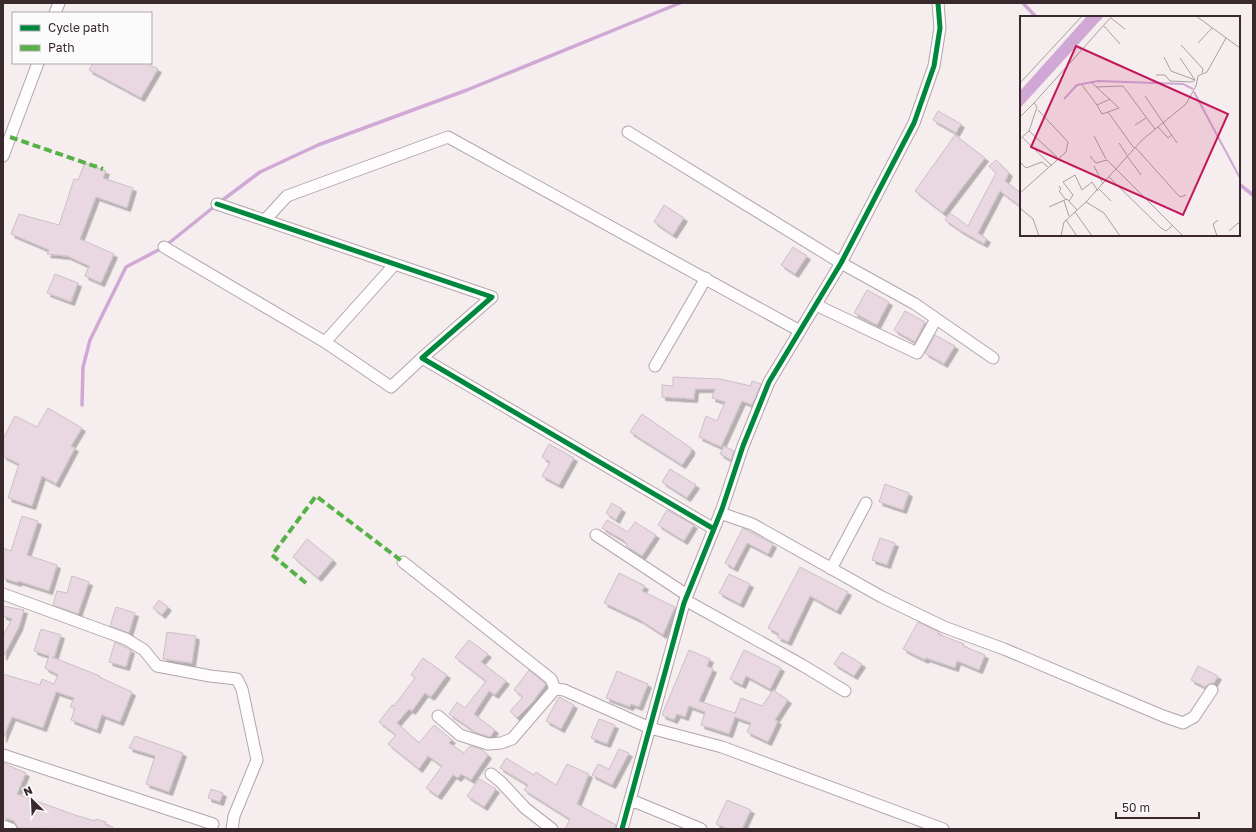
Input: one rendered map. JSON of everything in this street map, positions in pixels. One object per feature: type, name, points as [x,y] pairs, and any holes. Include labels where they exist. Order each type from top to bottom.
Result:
[{"type":"street","points":[[622,829],[686,598],[720,513],[743,446],[769,382],[841,263],[914,123],[934,66],[940,28],[938,3]]},
{"type":"street","points":[[3,156],[38,64]]},
{"type":"street","points":[[628,132],[841,263],[915,304],[994,358]]},
{"type":"street","points":[[264,220],[287,196],[448,137],[800,331]]},
{"type":"street","points":[[164,247],[325,342],[392,387],[422,358],[492,297],[217,204]]},
{"type":"street","points":[[325,342],[396,264]]},
{"type":"street","points":[[655,366],[706,278]]},
{"type":"street","points":[[816,305],[917,353],[936,319]]},
{"type":"street","points":[[422,358],[714,529]]},
{"type":"street","points":[[831,568],[866,503]]},
{"type":"street","points":[[720,513],[752,524],[882,597],[944,627],[1004,649],[1183,723],[1194,717],[1212,690]]},
{"type":"street","points":[[596,535],[686,598],[845,691]]},
{"type":"street","points":[[403,562],[552,679],[555,689]]},
{"type":"street","points":[[3,594],[126,639],[144,650],[157,666],[210,676],[237,679],[242,689],[257,760],[234,816],[232,829]]},
{"type":"street","points":[[438,716],[460,735],[488,744],[501,743],[512,739],[555,689]]},
{"type":"street","points":[[555,689],[564,690],[650,728],[722,747],[943,829]]},
{"type":"street","points":[[3,755],[213,824]]},
{"type":"street","points":[[491,774],[501,782],[525,808],[552,829]]},
{"type":"street","points":[[631,800],[701,829]]},
{"type":"street","points":[[3,826],[12,829]]},
{"type":"building","points":[[92,64],[148,64],[158,69],[141,98],[89,70]]},
{"type":"building","points":[[938,111],[961,124],[956,133],[933,120]]},
{"type":"building","points":[[955,135],[985,158],[943,213],[915,191]]},
{"type":"building","points":[[996,160],[1009,173],[1005,181],[1020,192],[1020,206],[1000,191],[978,233],[987,239],[984,244],[945,220],[950,213],[968,226],[996,173],[989,166]]},
{"type":"building","points":[[85,163],[106,171],[103,178],[133,188],[127,208],[96,197],[80,239],[114,254],[101,283],[85,276],[89,266],[67,256],[47,254],[49,250],[11,234],[19,214],[59,225],[74,179],[78,180]]},
{"type":"building","points":[[664,205],[684,218],[673,235],[654,222]]},
{"type":"building","points":[[793,247],[807,256],[795,274],[781,265]]},
{"type":"building","points":[[55,274],[78,283],[71,302],[47,293]]},
{"type":"building","points":[[867,290],[889,302],[877,325],[854,313]]},
{"type":"building","points":[[905,311],[925,322],[915,342],[894,330]]},
{"type":"building","points":[[935,335],[955,346],[944,364],[925,353]]},
{"type":"building","points":[[673,377],[720,379],[751,386],[752,381],[761,384],[752,405],[742,401],[721,447],[699,437],[706,416],[717,421],[725,402],[712,398],[715,389],[695,389],[694,399],[662,397],[662,385],[673,386]]},
{"type":"building","points":[[48,408],[82,428],[71,446],[75,448],[56,484],[42,476],[32,506],[8,498],[19,464],[3,456],[3,439],[15,416],[37,427]]},
{"type":"building","points":[[642,414],[691,448],[691,452],[682,465],[630,432]]},
{"type":"building","points":[[549,444],[574,458],[559,485],[542,476],[550,462],[542,457]]},
{"type":"building","points":[[724,446],[734,451],[731,460],[720,454]]},
{"type":"building","points":[[670,469],[696,485],[687,498],[662,482]]},
{"type":"building","points":[[885,484],[909,493],[903,510],[879,502]]},
{"type":"building","points":[[612,503],[622,509],[616,520],[606,513]]},
{"type":"building","points":[[667,510],[694,525],[684,541],[658,525]]},
{"type":"building","points":[[22,516],[38,521],[27,555],[57,565],[49,591],[3,578],[3,548],[11,551]]},
{"type":"building","points":[[607,520],[628,532],[635,522],[656,535],[642,556],[626,546],[627,544],[623,540],[602,528]]},
{"type":"building","points":[[743,528],[773,544],[768,554],[747,543],[734,568],[725,563]]},
{"type":"building","points":[[880,538],[895,543],[887,565],[872,560]]},
{"type":"building","points":[[307,539],[333,560],[318,578],[293,557]]},
{"type":"building","points":[[800,567],[848,592],[837,611],[810,596],[788,642],[777,637],[779,634],[768,628]]},
{"type":"building","points":[[619,573],[645,586],[642,591],[675,607],[663,635],[640,620],[604,603]]},
{"type":"building","points":[[729,574],[750,584],[740,604],[719,593]]},
{"type":"building","points":[[72,576],[89,582],[78,614],[53,605],[57,591],[67,593]]},
{"type":"building","points":[[159,600],[168,607],[162,615],[153,608]]},
{"type":"building","points":[[3,606],[24,610],[19,627],[3,657],[3,635],[12,619],[3,616]]},
{"type":"building","points":[[116,607],[135,613],[129,633],[110,626]]},
{"type":"building","points":[[918,622],[939,632],[938,634],[964,644],[963,646],[985,655],[979,670],[957,661],[955,668],[926,658],[925,660],[903,649]]},
{"type":"building","points":[[41,629],[61,635],[54,658],[100,676],[99,677],[132,692],[120,722],[102,715],[97,730],[71,720],[75,708],[70,707],[74,698],[56,692],[43,728],[12,717],[3,739],[3,674],[40,685],[42,679],[54,684],[58,675],[45,668],[49,656],[34,651]]},
{"type":"building","points":[[167,632],[196,636],[192,663],[163,659]]},
{"type":"building","points":[[469,640],[488,654],[481,662],[506,681],[495,695],[489,691],[474,714],[495,730],[490,737],[477,733],[449,714],[457,702],[465,708],[486,681],[455,657]]},
{"type":"building","points":[[115,642],[131,650],[126,667],[109,662]]},
{"type":"building","points":[[689,650],[710,659],[707,666],[713,669],[699,701],[735,713],[741,698],[762,706],[773,690],[788,700],[775,720],[778,721],[768,742],[747,732],[751,723],[735,717],[729,734],[701,725],[705,712],[689,706],[685,717],[677,714],[674,720],[662,715]]},
{"type":"building","points":[[744,650],[781,668],[770,689],[746,676],[742,685],[730,679]]},
{"type":"building","points":[[842,652],[862,664],[854,676],[834,664]]},
{"type":"building","points":[[423,658],[447,675],[431,697],[425,693],[412,711],[409,709],[397,723],[419,743],[434,725],[452,740],[449,743],[464,753],[470,746],[481,749],[488,755],[471,780],[461,774],[458,778],[453,775],[438,796],[426,788],[442,766],[428,756],[419,769],[388,744],[396,735],[379,722],[392,705],[394,706],[415,678],[411,675]]},
{"type":"building","points":[[1198,666],[1218,676],[1214,683],[1205,687],[1191,680]]},
{"type":"building","points":[[529,670],[546,684],[532,703],[517,718],[510,711],[523,697],[514,690]]},
{"type":"building","points":[[617,671],[648,684],[639,707],[631,704],[630,707],[606,698]]},
{"type":"building","points":[[559,697],[574,705],[561,729],[546,721]]},
{"type":"building","points":[[599,719],[615,725],[607,744],[591,738]]},
{"type":"building","points":[[135,736],[183,753],[169,792],[146,784],[155,756],[129,748]]},
{"type":"building","points":[[619,749],[629,753],[612,785],[592,775],[598,764],[609,769]]},
{"type":"building","points":[[506,758],[534,775],[536,772],[556,785],[567,764],[589,774],[577,804],[616,825],[615,829],[565,829],[570,819],[524,790],[528,785],[500,768]]},
{"type":"building","points":[[3,763],[26,773],[17,794],[75,815],[95,821],[96,819],[106,822],[105,825],[113,827],[112,829],[18,828],[14,821],[3,817]]},
{"type":"building","points":[[479,779],[496,789],[484,807],[467,796]]},
{"type":"building","points":[[211,789],[223,793],[220,802],[208,798]]},
{"type":"building","points":[[727,800],[751,810],[742,829],[728,829],[716,824]]},
{"type":"waterway","points":[[220,202],[260,172],[318,145],[467,90],[680,3]]},
{"type":"waterway","points":[[1023,3],[1035,16]]},
{"type":"waterway","points":[[1240,185],[1253,195]]},
{"type":"waterway","points":[[82,405],[83,367],[90,340],[126,267],[164,247],[215,206]]},
{"type":"marked path","points":[[10,137],[103,169]]},
{"type":"marked path","points":[[306,583],[272,555],[316,496],[403,562]]},
{"type":"cycle path","points":[[622,829],[684,603],[722,509],[743,446],[769,382],[841,263],[914,123],[934,66],[940,28],[938,3]]},
{"type":"cycle path","points":[[217,204],[492,297],[422,358],[714,529]]}]
